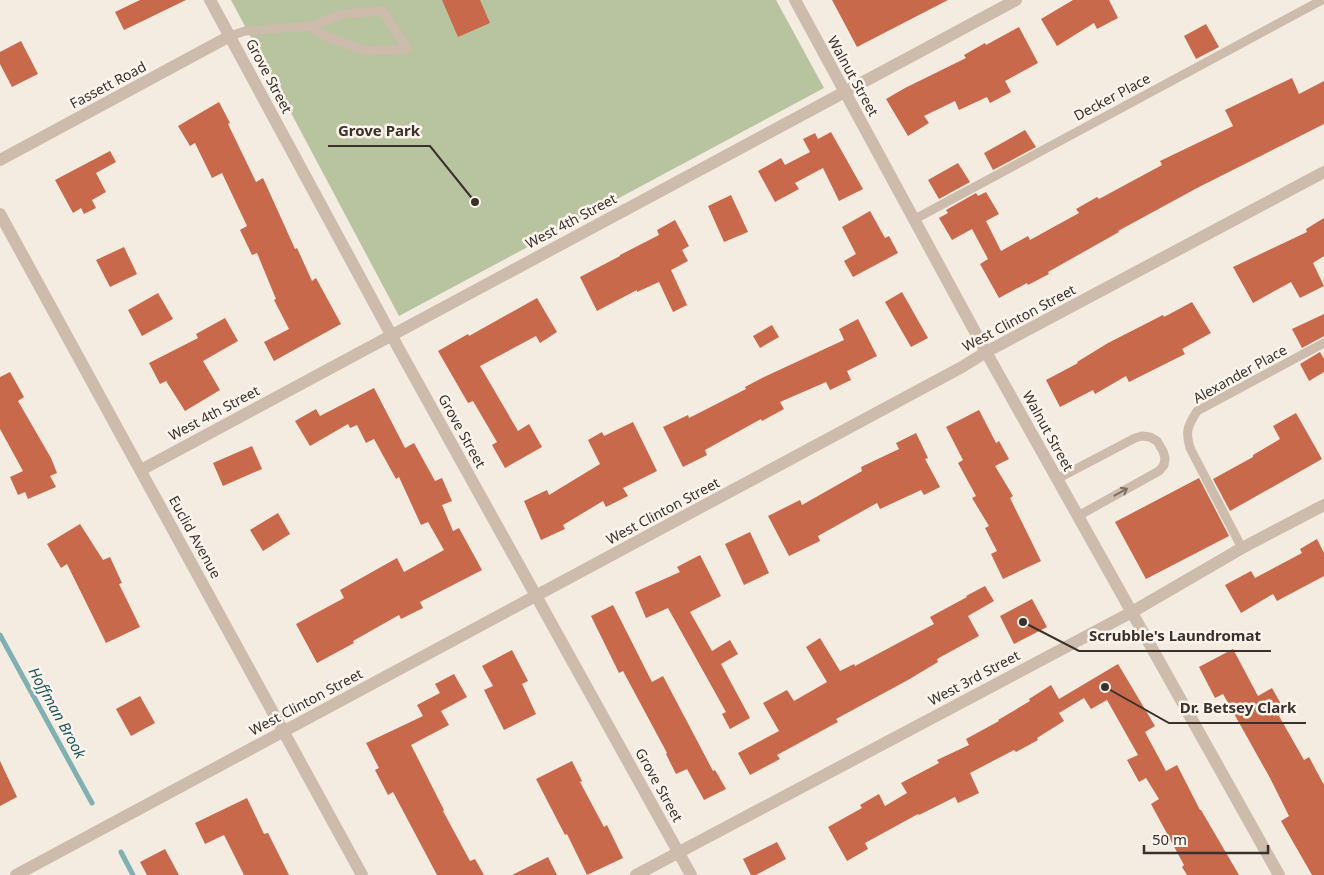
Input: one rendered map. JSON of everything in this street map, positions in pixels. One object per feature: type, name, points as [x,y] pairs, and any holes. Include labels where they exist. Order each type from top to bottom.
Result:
[{"type":"street","name":"Grove Street","points":[[210,0],[391,335],[691,875]]},
{"type":"street","name":"Walnut Street","points":[[795,0],[915,218],[986,352],[1279,875]]},
{"type":"street","name":"West 4th Street","points":[[141,470],[1016,0]]},
{"type":"street","name":"Fassett Road","points":[[0,160],[230,36]]},
{"type":"street","name":"West Clinton Street","points":[[16,875],[1324,172]]},
{"type":"street","name":"Euclid Avenue","points":[[0,214],[362,875]]},
{"type":"street","name":"West 3rd Street","points":[[636,875],[1132,612],[1242,548],[1324,505]]},
{"type":"lane","name":"Decker Place","points":[[915,218],[1322,0]]},
{"type":"lane","points":[[230,36],[244,31],[312,26],[343,14],[383,11],[407,50],[366,51],[322,35],[312,26]]},
{"type":"lane","name":"Alexander Place","points":[[1242,548],[1190,448],[1186,435],[1188,425],[1197,411],[1324,343]]},
{"type":"lane","points":[[1057,479],[1135,438],[1150,437],[1157,441],[1164,451],[1164,465],[1159,471],[1078,516]]},
{"type":"green space","points":[[231,0],[776,0],[824,88],[399,316]]},
{"type":"building","points":[[140,0],[186,0],[124,30],[115,12]]},
{"type":"building","points":[[442,0],[480,0],[490,23],[458,37]]},
{"type":"building","points":[[832,0],[948,0],[857,47]]},
{"type":"building","points":[[1073,0],[1109,0],[1118,18],[1097,29],[1094,23],[1057,46],[1041,19]]},
{"type":"building","points":[[1206,24],[1219,47],[1196,59],[1184,36]]},
{"type":"building","points":[[1019,27],[1038,63],[1005,81],[1011,92],[990,103],[987,97],[959,110],[955,101],[924,116],[929,123],[908,136],[886,99],[966,58],[964,55],[985,43],[986,45]]},
{"type":"building","points":[[21,41],[38,74],[12,87],[0,64],[0,52]]},
{"type":"building","points":[[1292,78],[1299,94],[1324,81],[1324,124],[1199,187],[1118,231],[1048,272],[1049,274],[999,298],[980,264],[988,259],[972,229],[952,240],[939,218],[948,213],[946,210],[976,193],[978,196],[986,192],[999,214],[986,221],[1001,251],[1028,236],[1030,240],[1079,213],[1076,209],[1097,197],[1099,199],[1162,165],[1160,161],[1233,126],[1225,110]]},
{"type":"building","points":[[219,102],[256,182],[263,178],[295,249],[297,248],[312,281],[316,278],[341,324],[274,361],[264,342],[289,329],[274,300],[276,299],[257,253],[252,255],[240,230],[247,226],[222,173],[212,178],[195,143],[190,146],[178,126]]},
{"type":"building","points":[[1025,130],[1036,147],[993,170],[984,153]]},
{"type":"building","points":[[831,132],[863,189],[839,201],[823,168],[795,183],[799,189],[775,202],[758,171],[781,158],[785,165],[810,152],[803,139],[815,133],[818,139]]},
{"type":"building","points":[[110,151],[116,162],[96,173],[106,192],[92,200],[96,208],[84,214],[81,208],[73,213],[55,180]]},
{"type":"building","points":[[958,163],[970,182],[939,199],[928,180]]},
{"type":"building","points":[[731,195],[748,232],[724,242],[708,206]]},
{"type":"building","points":[[870,211],[885,238],[889,236],[898,253],[853,277],[844,261],[856,254],[842,227]]},
{"type":"building","points":[[1324,218],[1324,256],[1313,263],[1324,286],[1300,298],[1291,282],[1253,303],[1233,267],[1307,232],[1306,229]]},
{"type":"building","points":[[675,220],[689,246],[682,250],[688,261],[671,270],[687,305],[673,312],[659,282],[637,292],[637,290],[597,311],[580,277],[659,235],[657,230]]},
{"type":"building","points":[[124,247],[137,274],[110,287],[96,260]]},
{"type":"building","points":[[902,292],[928,338],[911,347],[885,302]]},
{"type":"building","points":[[158,293],[173,319],[142,336],[128,310]]},
{"type":"building","points":[[537,298],[557,332],[540,343],[536,336],[480,366],[518,431],[529,424],[542,447],[505,468],[492,445],[497,442],[473,401],[468,403],[438,351]]},
{"type":"building","points":[[1192,302],[1211,333],[1182,349],[1185,354],[1129,382],[1126,376],[1095,394],[1093,390],[1060,407],[1046,380],[1078,363],[1108,343]]},
{"type":"building","points":[[1324,314],[1324,336],[1302,348],[1292,329]]},
{"type":"building","points":[[225,318],[238,341],[203,361],[220,390],[185,411],[166,381],[160,384],[149,363],[198,338],[196,334]]},
{"type":"building","points":[[858,319],[877,356],[847,371],[851,380],[830,390],[826,382],[780,402],[784,409],[762,421],[761,419],[705,450],[707,455],[683,467],[663,427],[688,415],[689,418],[746,389],[745,387],[764,377],[844,340],[839,329]]},
{"type":"building","points":[[772,325],[779,337],[760,348],[753,336]]},
{"type":"building","points":[[1320,352],[1324,359],[1324,372],[1309,381],[1300,364]]},
{"type":"building","points":[[10,372],[24,397],[18,401],[51,458],[57,473],[50,476],[56,487],[28,499],[25,492],[18,495],[10,477],[23,471],[0,429],[0,377]]},
{"type":"building","points":[[374,388],[405,448],[414,443],[435,481],[442,478],[452,501],[442,505],[453,531],[459,528],[482,570],[420,602],[423,608],[401,619],[399,615],[317,663],[296,624],[344,598],[340,590],[397,558],[404,572],[444,550],[428,522],[421,525],[399,477],[396,479],[374,439],[366,443],[357,425],[350,428],[348,424],[310,446],[295,421],[316,409],[320,416]]},
{"type":"building","points":[[979,410],[996,443],[999,441],[1009,459],[995,466],[1013,496],[1010,498],[1041,561],[1003,579],[991,554],[997,551],[985,528],[989,526],[972,498],[976,496],[958,463],[963,460],[946,427]]},
{"type":"building","points":[[1296,413],[1322,459],[1230,511],[1213,479],[1253,457],[1253,455],[1280,439],[1273,426]]},
{"type":"building","points":[[633,422],[657,471],[623,488],[628,496],[606,507],[603,501],[563,525],[565,529],[541,540],[524,501],[547,490],[549,495],[600,464],[588,440],[602,432],[604,436]]},
{"type":"building","points":[[916,433],[928,458],[925,459],[940,487],[924,495],[921,490],[880,509],[877,503],[818,536],[820,541],[789,556],[768,516],[800,500],[802,505],[862,471],[861,467],[899,449],[896,443]]},
{"type":"building","points":[[252,446],[262,469],[223,486],[213,463]]},
{"type":"building","points":[[1199,478],[1229,536],[1146,579],[1115,522]]},
{"type":"building","points":[[278,513],[290,534],[263,551],[250,530]]},
{"type":"building","points":[[80,524],[103,560],[110,557],[122,583],[119,584],[140,627],[106,643],[67,564],[61,568],[47,544]]},
{"type":"building","points":[[750,532],[769,573],[744,585],[725,544]]},
{"type":"building","points":[[1317,539],[1324,553],[1324,576],[1277,601],[1273,594],[1241,613],[1225,585],[1251,571],[1255,578],[1302,553],[1300,549]]},
{"type":"building","points":[[700,555],[721,596],[690,612],[712,651],[730,640],[738,654],[721,664],[750,718],[730,729],[722,714],[726,712],[668,608],[646,618],[635,592],[680,572],[677,567]]},
{"type":"building","points":[[985,586],[994,601],[968,616],[979,636],[937,659],[938,662],[908,680],[836,719],[838,722],[777,755],[780,759],[750,775],[738,753],[779,731],[763,703],[787,690],[794,701],[827,682],[806,647],[820,638],[840,671],[854,664],[855,666],[934,624],[930,617]]},
{"type":"building","points":[[1032,599],[1047,627],[1014,644],[1000,616]]},
{"type":"building","points":[[613,605],[652,682],[663,676],[713,771],[715,770],[726,789],[704,800],[687,769],[676,774],[667,753],[623,671],[619,673],[591,616]]},
{"type":"building","points":[[1233,649],[1258,696],[1272,688],[1286,713],[1279,716],[1304,760],[1309,757],[1324,785],[1324,875],[1312,875],[1281,821],[1289,816],[1270,778],[1223,694],[1215,698],[1199,667]]},
{"type":"building","points":[[512,650],[528,681],[522,684],[536,714],[504,730],[484,690],[493,686],[482,666]]},
{"type":"building","points":[[1118,664],[1155,726],[1145,732],[1166,771],[1177,765],[1200,810],[1239,875],[1187,875],[1182,867],[1184,865],[1151,804],[1159,799],[1146,778],[1139,782],[1127,760],[1138,755],[1107,700],[1091,709],[1084,698],[1059,713],[1064,721],[1037,738],[1038,740],[970,773],[979,793],[958,803],[955,797],[918,814],[865,843],[868,849],[847,861],[828,827],[862,808],[860,805],[879,794],[885,806],[907,793],[901,783],[939,763],[937,760],[969,745],[966,739],[999,721],[1051,685],[1059,699]]},
{"type":"building","points":[[454,674],[467,697],[441,711],[449,725],[411,745],[470,861],[475,859],[484,875],[437,875],[393,792],[388,795],[375,770],[379,768],[366,743],[423,716],[417,705],[440,693],[435,684]]},
{"type":"building","points":[[140,696],[155,723],[131,736],[116,709]]},
{"type":"building","points":[[0,761],[17,797],[0,806]]},
{"type":"building","points":[[572,761],[582,781],[580,782],[604,827],[607,825],[623,858],[587,875],[567,834],[565,835],[536,779]]},
{"type":"building","points":[[247,798],[264,834],[268,833],[289,875],[244,875],[224,835],[205,844],[195,823]]},
{"type":"building","points":[[777,842],[786,859],[756,875],[751,875],[743,859]]},
{"type":"building","points":[[165,849],[179,875],[147,875],[140,862]]},
{"type":"building","points":[[548,857],[557,875],[512,875]]},
{"type":"waterway","name":"Hoffman Brook","points":[[0,635],[92,803]]},
{"type":"waterway","name":"Hoffman Brook","points":[[121,852],[133,875]]},
{"type":"place","name":"Grove Park","points":[[475,202]]},
{"type":"place","name":"Scrubble's Laundromat","points":[[1023,622]]},
{"type":"place","name":"Dr. Betsey Clark","points":[[1105,687]]}]
